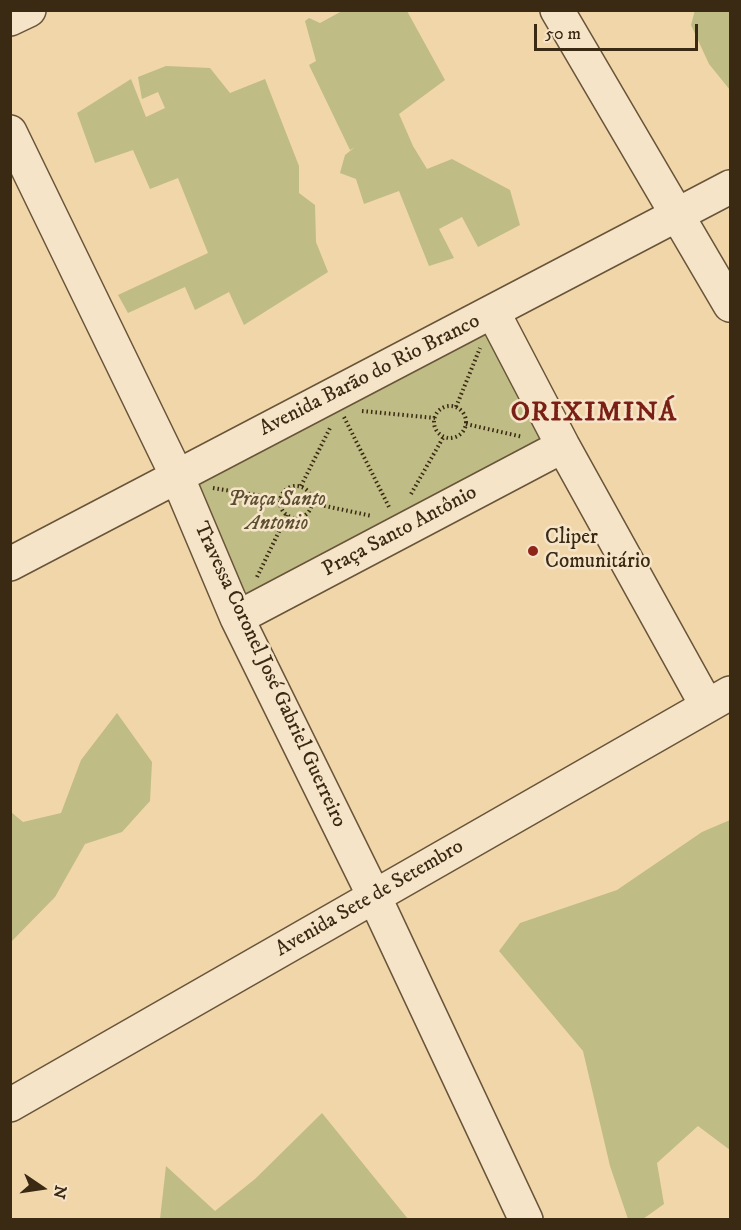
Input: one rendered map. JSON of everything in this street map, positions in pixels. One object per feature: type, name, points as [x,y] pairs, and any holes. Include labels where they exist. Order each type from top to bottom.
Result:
[{"type":"street","points":[[10,18],[29,10]]},
{"type":"street","points":[[557,10],[730,305]]},
{"type":"street","name":"Travessa Coronel José Gabriel Guerreiro","points":[[10,132],[191,482],[237,618],[374,896],[526,1220]]},
{"type":"street","name":"Avenida Barão do Rio Branco","points":[[10,564],[191,482],[493,312],[730,187]]},
{"type":"street","points":[[493,312],[548,443],[719,699]]},
{"type":"street","name":"Praça Santo Antônio","points":[[237,618],[548,443]]},
{"type":"street","name":"Avenida Sete de Setembro","points":[[10,1105],[719,699]]},
{"type":"path","points":[[456,407],[482,344]]},
{"type":"path","points":[[456,407],[464,414],[466,424],[458,435],[444,436],[436,429],[435,418],[441,409],[456,407]]},
{"type":"path","points":[[340,408],[391,511]]},
{"type":"path","points":[[352,410],[435,418]]},
{"type":"path","points":[[301,486],[335,418]]},
{"type":"path","points":[[466,424],[548,443]]},
{"type":"path","points":[[407,502],[444,436]]},
{"type":"path","points":[[191,482],[280,499]]},
{"type":"path","points":[[301,486],[309,492],[311,503],[302,516],[287,515],[281,507],[280,499],[286,489],[301,486]]},
{"type":"path","points":[[311,503],[375,516]]},
{"type":"path","points":[[255,582],[287,515]]},
{"type":"green space","points":[[695,10],[730,11],[730,90],[709,64],[691,25]]},
{"type":"green space","points":[[342,11],[407,11],[445,80],[399,114],[413,146],[427,169],[452,159],[510,190],[520,225],[478,247],[462,217],[439,229],[454,258],[429,266],[399,191],[364,204],[356,179],[340,173],[345,155],[355,147],[350,150],[309,65],[316,61],[305,21],[309,18],[320,23]]},
{"type":"green space","points":[[166,66],[210,68],[230,93],[265,79],[299,166],[299,193],[315,205],[316,242],[328,272],[244,325],[229,292],[195,310],[185,287],[128,313],[118,295],[208,253],[178,178],[150,189],[133,150],[95,163],[77,113],[131,79],[146,117],[165,108],[158,92],[142,99],[138,77]]},
{"type":"green space","name":"Praça Santo Antonio","points":[[486,333],[544,442],[245,602],[194,485]]},
{"type":"green space","points":[[117,713],[152,762],[150,801],[122,832],[85,844],[55,897],[11,942],[11,812],[23,822],[61,813],[81,760]]},
{"type":"green space","points":[[730,820],[730,1150],[698,1126],[657,1163],[664,1204],[643,1219],[628,1219],[610,1166],[583,1051],[499,951],[520,923],[617,890],[702,832]]},
{"type":"green space","points":[[322,1113],[408,1219],[160,1219],[166,1166],[215,1211],[255,1179]]},
{"type":"place","name":"Cliper Comunitário","points":[[533,551]]},
{"type":"district","name":"ORIXIMINÁ","points":[[594,414]]}]
